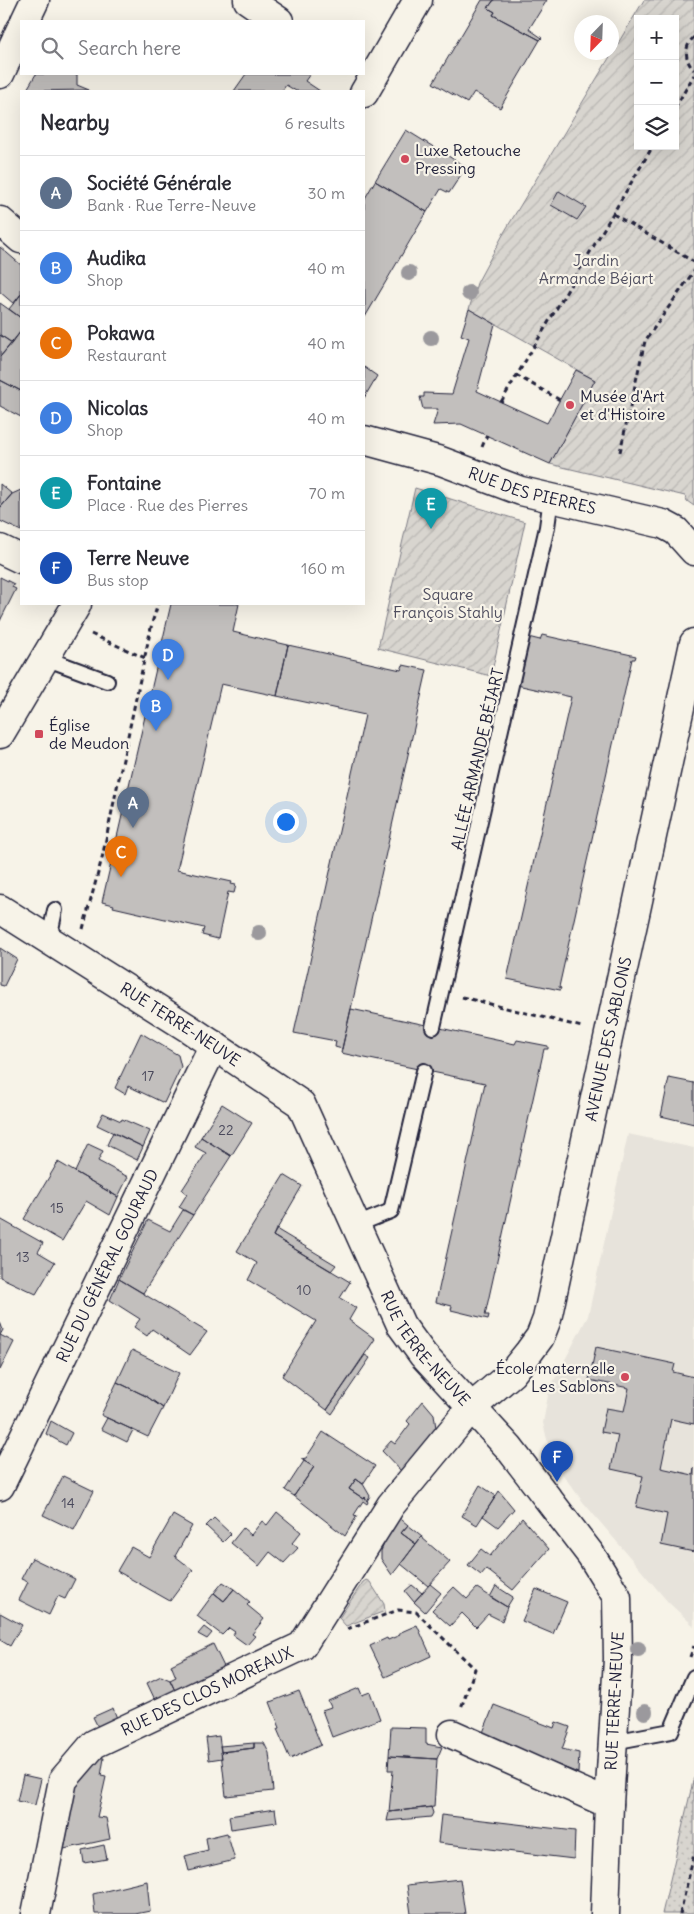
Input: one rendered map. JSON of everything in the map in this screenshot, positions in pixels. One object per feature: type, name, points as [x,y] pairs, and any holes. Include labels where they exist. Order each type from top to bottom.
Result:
[{"type":"street","points":[[25,20],[35,0]]},
{"type":"street","points":[[248,0],[278,20]]},
{"type":"street","points":[[367,79],[418,0]]},
{"type":"street","points":[[0,74],[20,31]]},
{"type":"street","points":[[0,222],[20,238]]},
{"type":"street","name":"RUE DES PIERRES","points":[[365,440],[441,461],[520,491],[664,524],[676,531],[694,551]]},
{"type":"street","points":[[0,549],[20,559]]},
{"type":"street","points":[[1,732],[71,613]]},
{"type":"street","name":"AVENUE DES SABLONS","points":[[471,1408],[512,1373],[530,1352],[540,1337],[547,1319],[694,643]]},
{"type":"street","name":"RUE TERRE-NEUVE","points":[[0,909],[214,1045],[301,1104],[401,1325],[423,1355],[509,1448],[591,1555],[617,1598],[618,1659],[608,1804],[605,1914]]},
{"type":"street","name":"RUE DU GÉNÉRAL GOURAUD","points":[[0,1486],[214,1045]]},
{"type":"street","name":"RUE DES CLOS MOREAUX","points":[[36,1914],[63,1780],[94,1744],[302,1646],[391,1506],[471,1408]]},
{"type":"street","points":[[452,1734],[608,1804]]},
{"type":"lane","name":"ALLÉE ARMANDE BÉJART","points":[[433,1027],[545,537],[551,498]]},
{"type":"lane","points":[[45,658],[107,680]]},
{"type":"lane","points":[[49,939],[55,910]]},
{"type":"lane","points":[[356,1225],[391,1211],[424,1071]]},
{"type":"lane","points":[[613,1742],[671,1731],[694,1677]]},
{"type":"path","points":[[694,37],[686,53],[694,70]]},
{"type":"path","points":[[677,105],[694,76]]},
{"type":"path","points":[[501,402],[651,150]]},
{"type":"path","points":[[613,214],[694,262]]},
{"type":"path","points":[[620,452],[645,341],[694,271]]},
{"type":"path","points":[[516,375],[560,400]]},
{"type":"path","points":[[76,957],[102,858],[158,605]]},
{"type":"path","points":[[71,613],[145,658]]},
{"type":"path","points":[[473,1000],[610,1033]]},
{"type":"path","points":[[398,1610],[416,1612],[476,1669],[452,1734]]},
{"type":"path","points":[[680,1914],[694,1854]]},
{"type":"shaded area","name":"École maternelle Les Sablons","points":[[628,1134],[694,1148],[694,1626],[668,1602],[583,1502],[552,1460],[543,1423],[549,1390],[588,1316]]},
{"type":"green space","name":"Jardin Armande Béjart","points":[[644,0],[694,0],[694,506],[687,501],[685,496],[550,464],[595,380],[469,309],[477,283],[505,231],[608,60],[619,60],[619,42],[634,17],[634,150],[679,150],[679,15],[635,15]]},
{"type":"green space","name":"Square François Stahly","points":[[415,488],[525,522],[491,676],[378,648]]},
{"type":"green space","points":[[366,1580],[370,1582],[384,1604],[385,1611],[346,1626],[339,1618]]},
{"type":"green space","points":[[694,1777],[694,1914],[662,1914]]},
{"type":"building","points":[[482,0],[494,0],[488,8],[495,12],[493,15],[540,40],[500,108],[474,92],[467,103],[433,83]]},
{"type":"building","points":[[494,0],[547,0],[529,29],[542,38],[540,40],[493,15],[495,12],[488,8]]},
{"type":"building","points":[[35,75],[77,75],[77,85],[89,90],[27,90]]},
{"type":"building","points":[[245,75],[309,75],[305,81],[318,90],[294,90],[286,85],[283,90],[235,90]]},
{"type":"building","points":[[406,130],[466,167],[449,193],[441,189],[427,212],[375,181]]},
{"type":"building","points":[[375,181],[427,212],[365,317],[365,198]]},
{"type":"building","points":[[559,191],[586,207],[577,220],[551,205]]},
{"type":"building","points":[[0,247],[20,264],[20,295],[14,304],[0,292]]},
{"type":"building","points":[[20,295],[20,317],[9,309]]},
{"type":"building","points":[[0,303],[20,317],[20,332],[12,343],[0,335]]},
{"type":"building","points":[[469,309],[495,324],[477,391],[547,423],[576,370],[595,380],[550,464],[461,424],[433,425],[438,409],[423,409],[420,397],[424,397],[424,393],[452,394],[469,338],[461,335]]},
{"type":"building","points":[[20,332],[20,390],[0,380],[0,357]]},
{"type":"building","points":[[0,335],[12,343],[0,357]]},
{"type":"building","points":[[365,368],[377,376],[365,396]]},
{"type":"building","points":[[0,380],[20,390],[20,416],[0,406]]},
{"type":"building","points":[[0,484],[12,494],[0,508]]},
{"type":"building","points":[[20,490],[20,531],[0,521],[0,508],[12,494]]},
{"type":"building","points":[[0,577],[14,584],[12,587],[16,589],[0,621]]},
{"type":"building","points":[[171,605],[239,605],[233,632],[288,645],[277,696],[221,684],[177,870],[232,882],[231,884],[236,885],[234,893],[228,892],[218,939],[202,935],[204,928],[113,907],[114,905],[102,902]]},
{"type":"building","points":[[542,635],[636,656],[635,659],[632,659],[559,987],[561,988],[560,990],[507,979],[571,697],[517,685],[528,637],[540,640]]},
{"type":"building","points":[[288,645],[401,670],[403,665],[427,670],[342,1049],[335,1047],[336,1041],[294,1033],[365,715],[277,696]]},
{"type":"building","points":[[0,948],[17,959],[4,986],[0,985]]},
{"type":"building","points":[[351,1009],[515,1044],[517,1040],[548,1046],[548,1049],[544,1049],[485,1315],[489,1315],[488,1319],[451,1310],[452,1306],[436,1302],[485,1083],[341,1053]]},
{"type":"building","points":[[141,1033],[178,1055],[181,1067],[164,1103],[128,1086],[125,1094],[115,1088]]},
{"type":"building","points":[[669,1078],[694,1083],[694,1124],[661,1116]]},
{"type":"building","points":[[222,1104],[252,1123],[231,1156],[201,1137]]},
{"type":"building","points":[[103,1113],[150,1131],[143,1147],[97,1125]]},
{"type":"building","points":[[113,1132],[143,1147],[137,1160],[107,1145]]},
{"type":"building","points":[[201,1137],[231,1156],[193,1215],[179,1207],[187,1194],[182,1190],[206,1153],[195,1147]]},
{"type":"building","points":[[88,1144],[103,1151],[98,1161],[128,1177],[118,1197],[75,1172]]},
{"type":"building","points":[[58,1162],[118,1197],[110,1215],[86,1201],[62,1241],[24,1219]]},
{"type":"building","points":[[284,1175],[302,1186],[273,1236],[350,1282],[340,1298],[356,1308],[349,1320],[375,1339],[327,1410],[282,1376],[316,1321],[248,1280],[257,1263],[237,1251]]},
{"type":"building","points":[[183,1210],[193,1215],[143,1293],[119,1279],[148,1220],[170,1231]]},
{"type":"building","points":[[0,1219],[43,1243],[38,1252],[55,1262],[36,1294],[0,1277]]},
{"type":"building","points":[[276,1229],[336,1265],[331,1271],[273,1236]]},
{"type":"building","points":[[119,1279],[207,1332],[190,1355],[152,1329],[147,1336],[134,1327],[140,1319],[110,1300]]},
{"type":"building","points":[[0,1322],[3,1330],[0,1335]]},
{"type":"building","points":[[0,1335],[14,1342],[0,1370]]},
{"type":"building","points":[[596,1347],[675,1364],[673,1372],[694,1377],[694,1424],[671,1419],[661,1468],[693,1475],[694,1468],[694,1552],[661,1545],[667,1514],[636,1507],[643,1476],[611,1469],[618,1435],[601,1432],[606,1408],[624,1411],[629,1388],[589,1380]]},
{"type":"building","points":[[132,1350],[179,1373],[163,1408],[146,1396],[117,1382]]},
{"type":"building","points":[[365,1355],[370,1358],[332,1414],[327,1410]]},
{"type":"building","points":[[117,1382],[146,1396],[163,1408],[148,1437],[101,1415]]},
{"type":"building","points":[[423,1401],[434,1414],[436,1428],[403,1473],[382,1451],[391,1441],[395,1444],[410,1424],[407,1421]]},
{"type":"building","points":[[107,1418],[133,1430],[127,1442],[101,1429]]},
{"type":"building","points":[[51,1421],[72,1433],[66,1445],[46,1434]]},
{"type":"building","points":[[323,1432],[375,1466],[363,1484],[356,1479],[349,1489],[364,1499],[365,1497],[368,1502],[367,1504],[363,1501],[354,1515],[357,1516],[345,1536],[294,1496],[314,1467],[301,1459],[306,1458]]},
{"type":"building","points":[[304,1461],[314,1467],[294,1496],[285,1490]]},
{"type":"building","points":[[63,1476],[94,1491],[74,1530],[43,1515]]},
{"type":"building","points":[[356,1479],[363,1484],[370,1496],[367,1501],[365,1497],[364,1499],[349,1489]]},
{"type":"building","points":[[480,1485],[496,1496],[477,1525],[462,1516]]},
{"type":"building","points":[[499,1491],[514,1509],[498,1527],[483,1516]]},
{"type":"building","points":[[277,1512],[301,1532],[292,1543],[298,1548],[284,1563],[270,1552],[259,1566],[231,1543],[243,1528],[251,1535],[262,1521],[267,1525]]},
{"type":"building","points":[[173,1515],[192,1526],[175,1556],[193,1570],[170,1601],[117,1571],[131,1547],[149,1557]]},
{"type":"building","points":[[396,1515],[408,1525],[401,1533],[416,1544],[392,1575],[381,1559],[381,1551]]},
{"type":"building","points":[[214,1518],[231,1534],[223,1542],[206,1526]]},
{"type":"building","points":[[522,1518],[549,1549],[513,1590],[486,1569],[481,1575],[468,1565],[481,1549],[490,1556]]},
{"type":"building","points":[[408,1525],[422,1536],[416,1544],[401,1533]]},
{"type":"building","points":[[421,1537],[450,1562],[428,1586],[401,1564]]},
{"type":"building","points":[[32,1558],[75,1579],[65,1599],[58,1596],[49,1615],[19,1600],[28,1582],[21,1579]]},
{"type":"building","points":[[223,1582],[234,1589],[224,1601],[214,1593]]},
{"type":"building","points":[[430,1584],[441,1593],[425,1612],[414,1602]]},
{"type":"building","points":[[412,1585],[422,1593],[414,1602],[405,1591]]},
{"type":"building","points":[[496,1586],[513,1597],[507,1607],[490,1597]]},
{"type":"building","points":[[454,1587],[467,1599],[477,1588],[507,1607],[502,1621],[488,1614],[476,1627],[462,1613],[450,1626],[432,1610]]},
{"type":"building","points":[[234,1589],[250,1602],[247,1605],[264,1619],[252,1634],[255,1636],[247,1645],[233,1635],[235,1632],[229,1628],[222,1635],[197,1616],[214,1593],[224,1601]]},
{"type":"building","points":[[536,1589],[567,1602],[553,1634],[522,1621]]},
{"type":"building","points":[[0,1613],[22,1625],[10,1646],[0,1640]]},
{"type":"building","points":[[417,1625],[431,1656],[385,1677],[370,1646],[387,1638],[388,1640],[400,1635],[399,1633]]},
{"type":"building","points":[[204,1627],[212,1633],[207,1639],[198,1634]]},
{"type":"building","points":[[213,1644],[227,1673],[177,1695],[170,1680],[176,1677],[171,1665]]},
{"type":"building","points":[[161,1676],[170,1680],[177,1695],[157,1704],[147,1683]]},
{"type":"building","points":[[359,1688],[362,1695],[370,1692],[380,1719],[332,1737],[322,1710],[331,1707],[328,1701]]},
{"type":"building","points":[[299,1691],[321,1745],[290,1759],[277,1729],[280,1728],[270,1702]]},
{"type":"building","points":[[494,1705],[554,1728],[556,1722],[570,1727],[562,1749],[579,1753],[578,1773],[482,1735]]},
{"type":"building","points":[[113,1708],[118,1721],[99,1729],[93,1717]]},
{"type":"building","points":[[391,1727],[426,1728],[426,1744],[442,1747],[437,1759],[389,1756]]},
{"type":"building","points":[[219,1736],[222,1758],[209,1760],[206,1738]]},
{"type":"building","points":[[254,1743],[254,1748],[221,1752],[220,1746]]},
{"type":"building","points":[[254,1743],[264,1743],[269,1753],[273,1791],[226,1796],[221,1752],[254,1748]]},
{"type":"building","points":[[389,1756],[437,1759],[434,1807],[389,1812],[393,1770],[388,1770]]},
{"type":"building","points":[[99,1758],[104,1758],[101,1776],[106,1777],[97,1817],[106,1818],[110,1839],[64,1849],[76,1787],[85,1772]]},
{"type":"building","points":[[23,1775],[41,1779],[35,1805],[17,1801]]},
{"type":"building","points":[[431,1807],[433,1813],[431,1817],[387,1821],[389,1812]]},
{"type":"building","points":[[275,1809],[277,1822],[231,1829],[229,1816]]},
{"type":"building","points":[[441,1815],[575,1831],[574,1859],[438,1843]]},
{"type":"building","points":[[227,1833],[235,1860],[189,1871],[185,1856],[208,1850],[206,1838]]},
{"type":"building","points":[[104,1845],[107,1859],[84,1863],[82,1850]]},
{"type":"building","points":[[460,1879],[465,1914],[411,1914],[407,1885]]},
{"type":"building","points":[[147,1881],[150,1911],[135,1914],[95,1914],[93,1894]]},
{"type":"place","name":"Luxe Retouche Pressing","points":[[405,159]]},
{"type":"place","name":"Musée d'Art et d'Histoire","points":[[570,405]]},
{"type":"place","name":"Fontaine","points":[[431,529]]},
{"type":"place","name":"Nicolas","points":[[168,680]]},
{"type":"place","name":"Audika","points":[[156,731]]},
{"type":"place","name":"Église de Meudon","points":[[39,734]]},
{"type":"place","name":"Société Générale","points":[[133,828]]},
{"type":"place","name":"Pokawa","points":[[121,877]]},
{"type":"place","name":"École maternelle Les Sablons","points":[[625,1377]]},
{"type":"place","name":"Terre Neuve","points":[[557,1482]]}]
